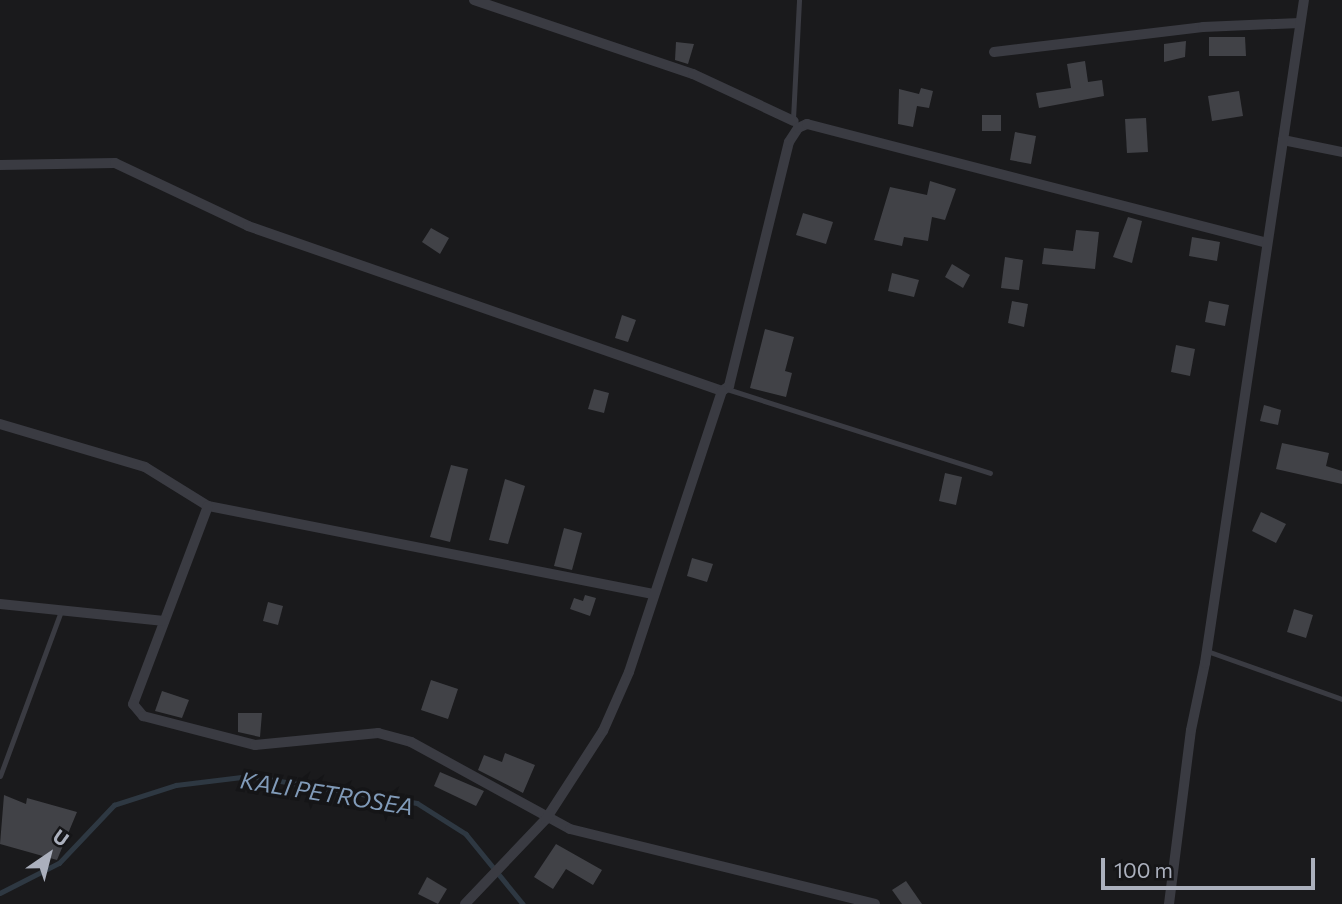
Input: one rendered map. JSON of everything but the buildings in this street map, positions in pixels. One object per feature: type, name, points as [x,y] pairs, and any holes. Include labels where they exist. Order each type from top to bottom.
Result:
[{"type":"street","points":[[474,0],[693,74],[796,124],[819,124],[1266,243]]},
{"type":"street","points":[[1169,904],[1191,730],[1207,651],[1304,0]]},
{"type":"street","points":[[994,52],[1203,27],[1300,23]]},
{"type":"street","points":[[465,904],[546,819],[603,731],[629,672],[653,594],[724,390],[796,124]]},
{"type":"street","points":[[1283,140],[1342,152]]},
{"type":"street","points":[[0,165],[90,160],[115,163],[237,222],[724,390]]},
{"type":"street","points":[[0,424],[145,467],[208,506],[653,594]]},
{"type":"street","points":[[208,506],[135,691],[133,704],[143,716],[255,745],[378,733],[411,741],[446,757],[546,819],[570,830],[875,904]]},
{"type":"street","points":[[0,604],[164,621]]},
{"type":"lane","points":[[796,124],[799,0]]},
{"type":"lane","points":[[724,390],[990,473]]},
{"type":"lane","points":[[0,776],[61,610]]},
{"type":"lane","points":[[1207,651],[1342,699]]},
{"type":"waterway","name":"KALI PETROSEA","points":[[0,893],[59,863],[114,805],[176,785],[249,776],[417,803],[466,834],[523,904]]}]
